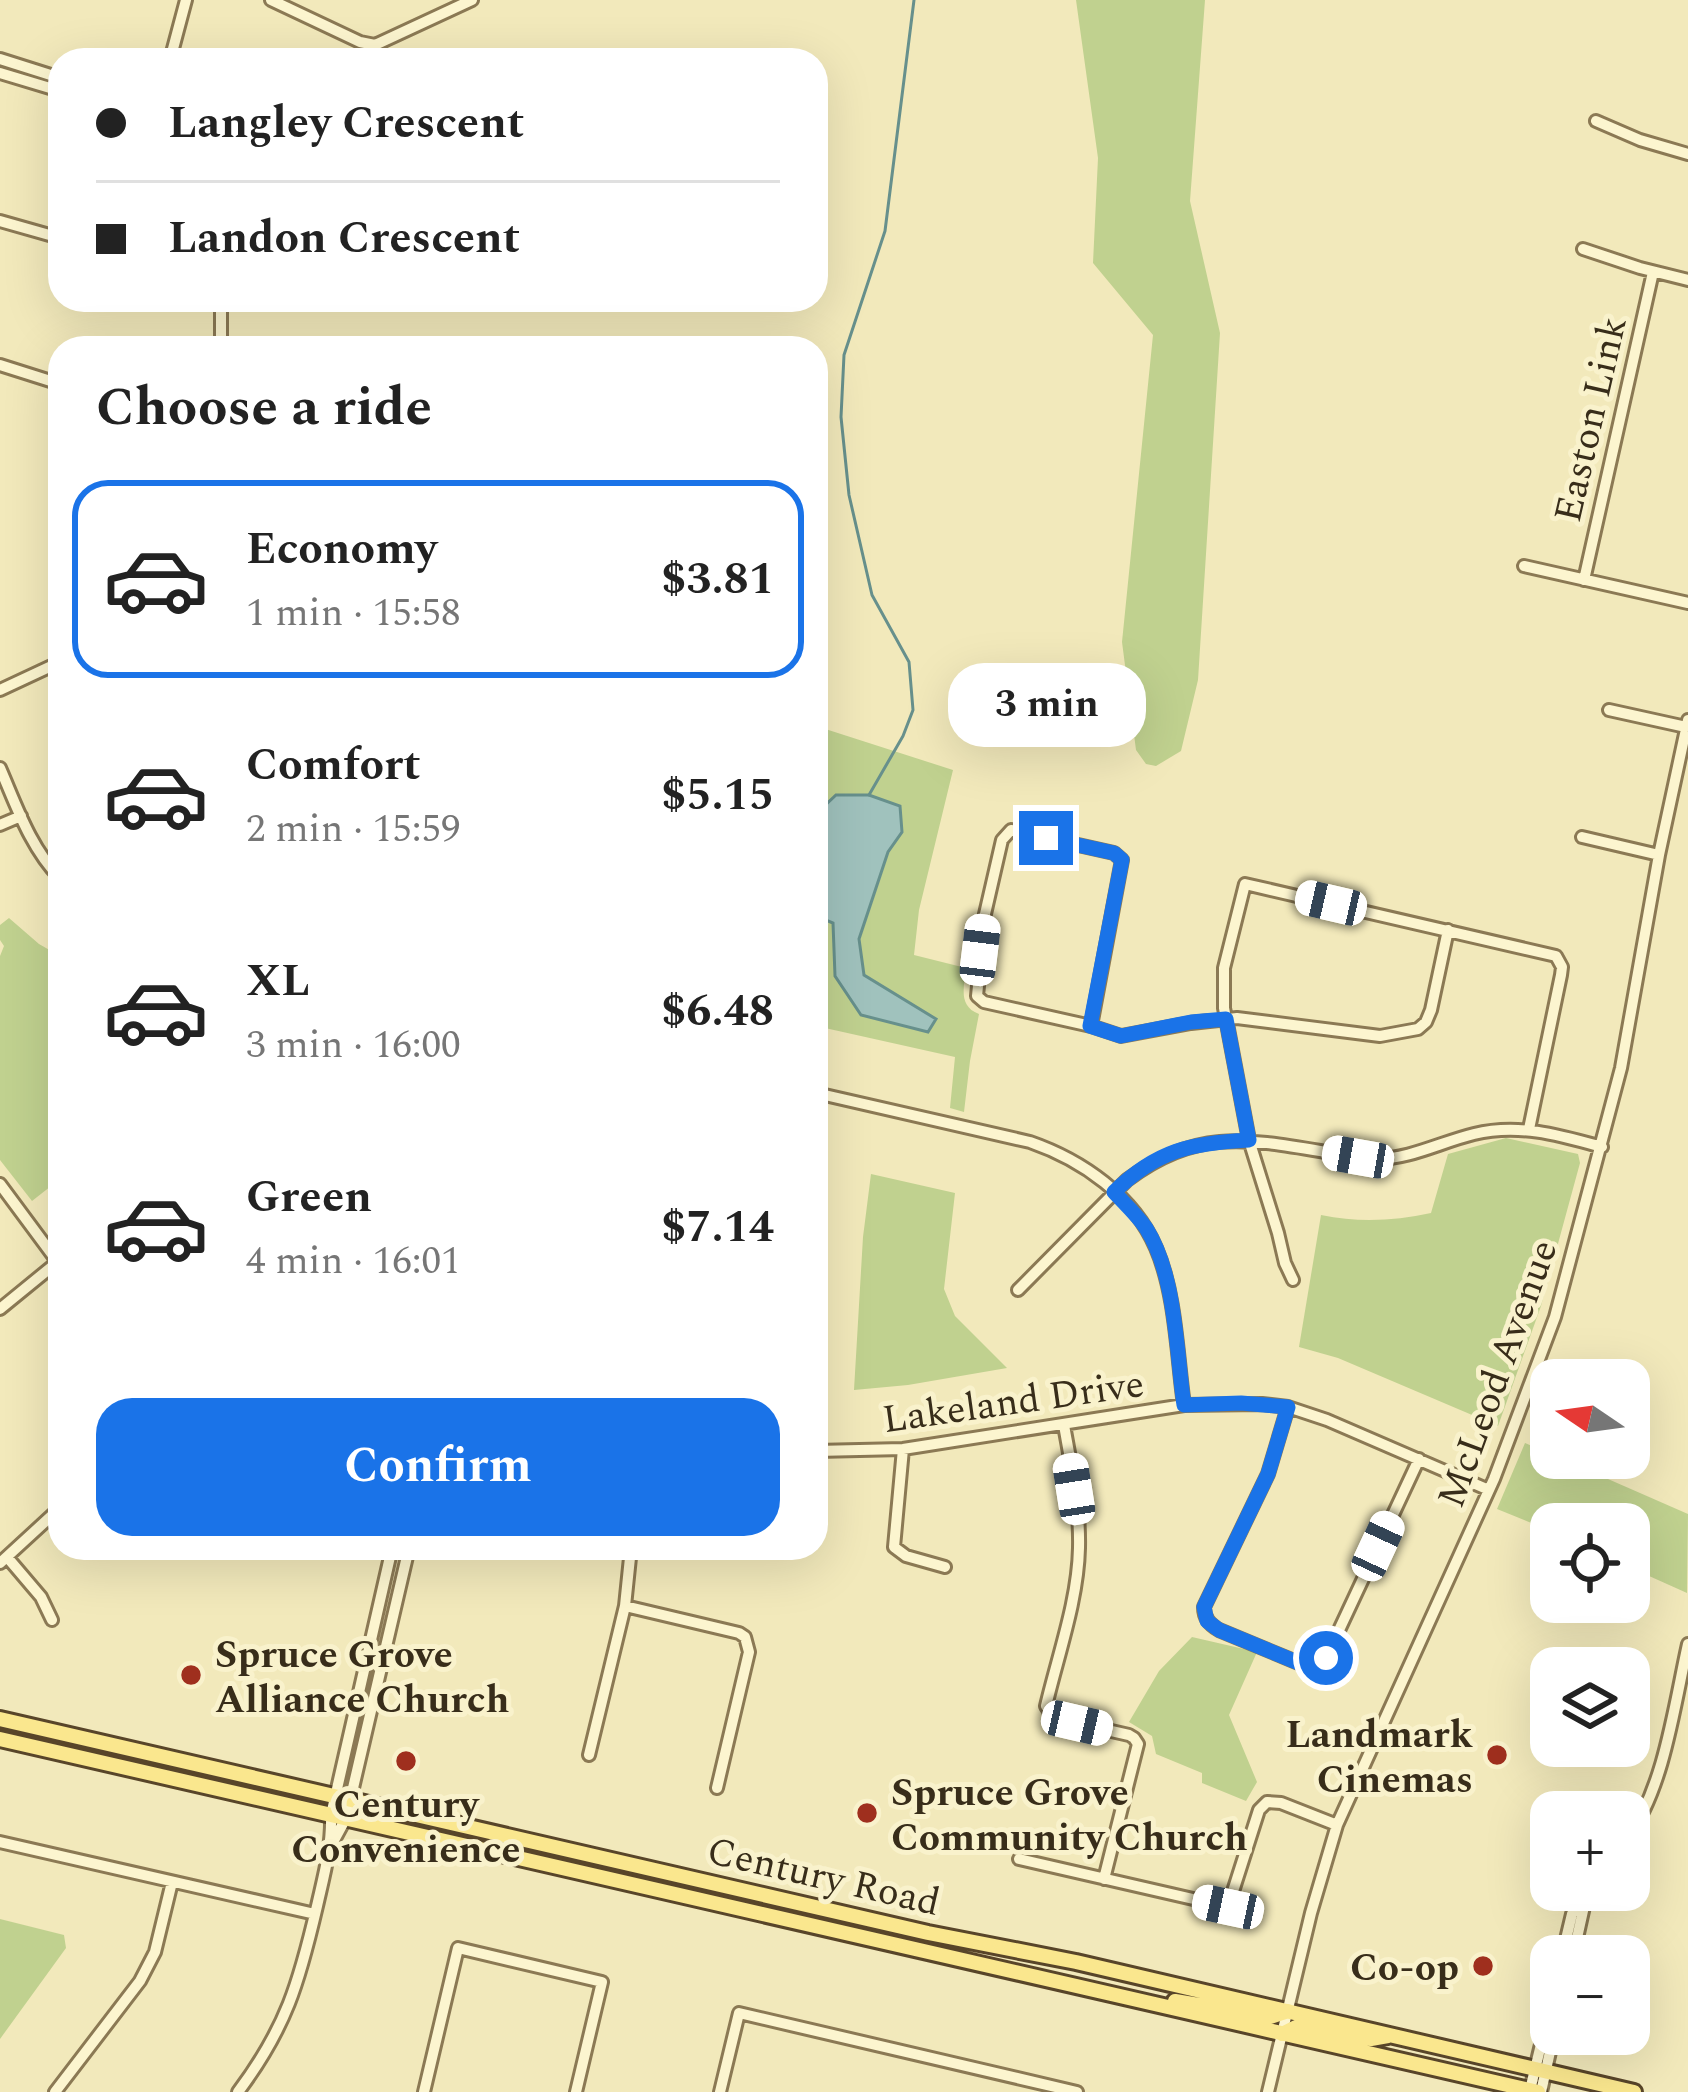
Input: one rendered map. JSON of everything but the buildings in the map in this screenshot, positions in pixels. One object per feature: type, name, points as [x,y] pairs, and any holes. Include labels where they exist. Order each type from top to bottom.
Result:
[{"type":"main road","name":"Century Road","points":[[0,1719],[1634,2092]]},
{"type":"main road","name":"Century Road","points":[[0,1738],[1536,2091]]},
{"type":"main road","points":[[1104,1993],[1263,2016],[1277,2017],[1288,2011]]},
{"type":"main road","points":[[1282,2034],[1296,2026],[1371,2039],[1394,2035]]},
{"type":"street","points":[[173,48],[185,0]]},
{"type":"street","points":[[271,0],[375,45],[472,0]]},
{"type":"street","points":[[0,58],[48,74]]},
{"type":"street","points":[[0,73],[48,87]]},
{"type":"street","points":[[1596,121],[1688,154]]},
{"type":"street","points":[[0,221],[48,235]]},
{"type":"street","points":[[1583,249],[1688,280]]},
{"type":"street","name":"Easton Link","points":[[1584,580],[1653,272]]},
{"type":"street","points":[[0,364],[48,379]]},
{"type":"street","points":[[1524,566],[1688,603]]},
{"type":"street","points":[[0,690],[48,668]]},
{"type":"street","points":[[1610,710],[1687,724]]},
{"type":"street","name":"McLeod Avenue","points":[[1268,2092],[1337,1825],[1489,1490],[1555,1317],[1629,1027],[1687,724]]},
{"type":"street","points":[[0,768],[48,863]]},
{"type":"street","points":[[0,825],[21,816]]},
{"type":"street","points":[[1090,1026],[1122,860],[1114,853],[1011,830],[1006,833],[985,914],[976,987],[980,999],[1121,1036],[1226,1019],[1380,1036],[1418,1029],[1431,1010],[1448,930]]},
{"type":"street","points":[[1582,837],[1659,854]]},
{"type":"street","points":[[1293,1280],[1249,1140],[1226,1019],[1224,968],[1245,884],[1547,952],[1559,959],[1562,975],[1529,1129]]},
{"type":"street","points":[[828,1096],[1030,1142],[1079,1164],[1114,1192],[1157,1248],[1167,1283],[1184,1405]]},
{"type":"street","points":[[1018,1290],[1146,1166],[1168,1153],[1200,1144],[1249,1140],[1377,1159],[1477,1133],[1529,1129],[1601,1147]]},
{"type":"street","points":[[0,1184],[48,1247]]},
{"type":"street","points":[[0,1309],[48,1271]]},
{"type":"street","name":"Lakeland Drive","points":[[828,1451],[903,1449],[1184,1405],[1228,1403],[1288,1407],[1328,1420],[1489,1490]]},
{"type":"street","points":[[1288,1407],[1268,1474],[1204,1613],[1219,1630],[1299,1663],[1312,1665],[1326,1658],[1419,1459]]},
{"type":"street","points":[[1064,1425],[1079,1547],[1075,1586],[1046,1706],[1054,1718],[1129,1735],[1138,1744],[1104,1879]]},
{"type":"street","points":[[903,1449],[894,1547],[906,1556],[945,1567]]},
{"type":"street","points":[[48,1519],[3,1560],[41,1597],[52,1620]]},
{"type":"street","points":[[238,2092],[281,2028],[297,1986],[332,1845],[390,1560]]},
{"type":"street","points":[[342,1798],[406,1560]]},
{"type":"street","points":[[590,1755],[625,1606],[630,1560]]},
{"type":"street","points":[[625,1606],[740,1633],[749,1644],[717,1788]]},
{"type":"street","points":[[1650,1799],[1688,1644]]},
{"type":"street","points":[[1019,1858],[1228,1907],[1259,1810],[1267,1802],[1337,1825]]},
{"type":"street","points":[[0,1842],[315,1914]]},
{"type":"street","points":[[55,2092],[140,1981],[155,1952],[172,1882]]},
{"type":"street","points":[[424,2092],[458,1948],[602,1982],[576,2092]]},
{"type":"street","points":[[720,2092],[739,2013],[1077,2092]]},
{"type":"street","points":[[1536,2091],[1543,2055]]},
{"type":"street","points":[[1541,2069],[1546,2055]]},
{"type":"green space","points":[[1076,0],[1205,0],[1190,201],[1220,333],[1198,680],[1181,751],[1156,766],[1146,764],[1136,750],[1122,642],[1153,335],[1093,263],[1098,158]]},
{"type":"green space","points":[[828,730],[953,770],[919,910],[914,955],[966,968],[965,1001],[979,1014],[964,1112],[950,1108],[955,1057],[828,1029]]},
{"type":"green space","points":[[9,918],[48,949],[48,1188],[32,1201],[0,1160],[0,956],[4,946],[0,925]]},
{"type":"green space","points":[[1506,1138],[1578,1154],[1580,1163],[1541,1306],[1498,1426],[1338,1358],[1299,1347],[1321,1215],[1376,1220],[1431,1213],[1448,1154]]},
{"type":"green space","points":[[871,1174],[955,1193],[944,1289],[955,1316],[1007,1368],[854,1390]]},
{"type":"green space","points":[[1525,1443],[1530,1445],[1530,1479],[1608,1479],[1688,1514],[1687,1593],[1650,1576],[1650,1503],[1530,1503],[1530,1522],[1497,1509]]},
{"type":"green space","points":[[1192,1637],[1257,1652],[1229,1715],[1257,1782],[1246,1801],[1202,1783],[1202,1773],[1156,1754],[1152,1736],[1129,1722],[1159,1671]]},
{"type":"green space","points":[[0,1919],[64,1935],[66,1948],[0,2039]]},
{"type":"water","points":[[836,795],[869,795],[900,806],[902,832],[888,852],[859,939],[864,975],[936,1019],[928,1032],[861,1015],[835,976],[833,923],[828,921],[828,803]]},
{"type":"waterway","points":[[869,795],[913,710],[909,662],[872,595],[849,495],[841,417],[844,355],[885,231],[914,0]]},
{"type":"place","name":"Spruce Grove Alliance Church","points":[[191,1675]]},
{"type":"place","name":"Landmark Cinemas","points":[[1497,1755]]},
{"type":"place","name":"Century Convenience","points":[[406,1761]]},
{"type":"place","name":"Spruce Grove Community Church","points":[[867,1813]]},
{"type":"place","name":"Co-op","points":[[1483,1966]]},
{"type":"route","points":[[1046,838],[1114,853],[1122,860],[1090,1026],[1121,1036],[1226,1019],[1249,1140],[1183,1147],[1146,1166],[1114,1192],[1157,1248],[1167,1283],[1184,1405],[1288,1407],[1268,1474],[1204,1607],[1207,1621],[1306,1666],[1326,1658]]}]
